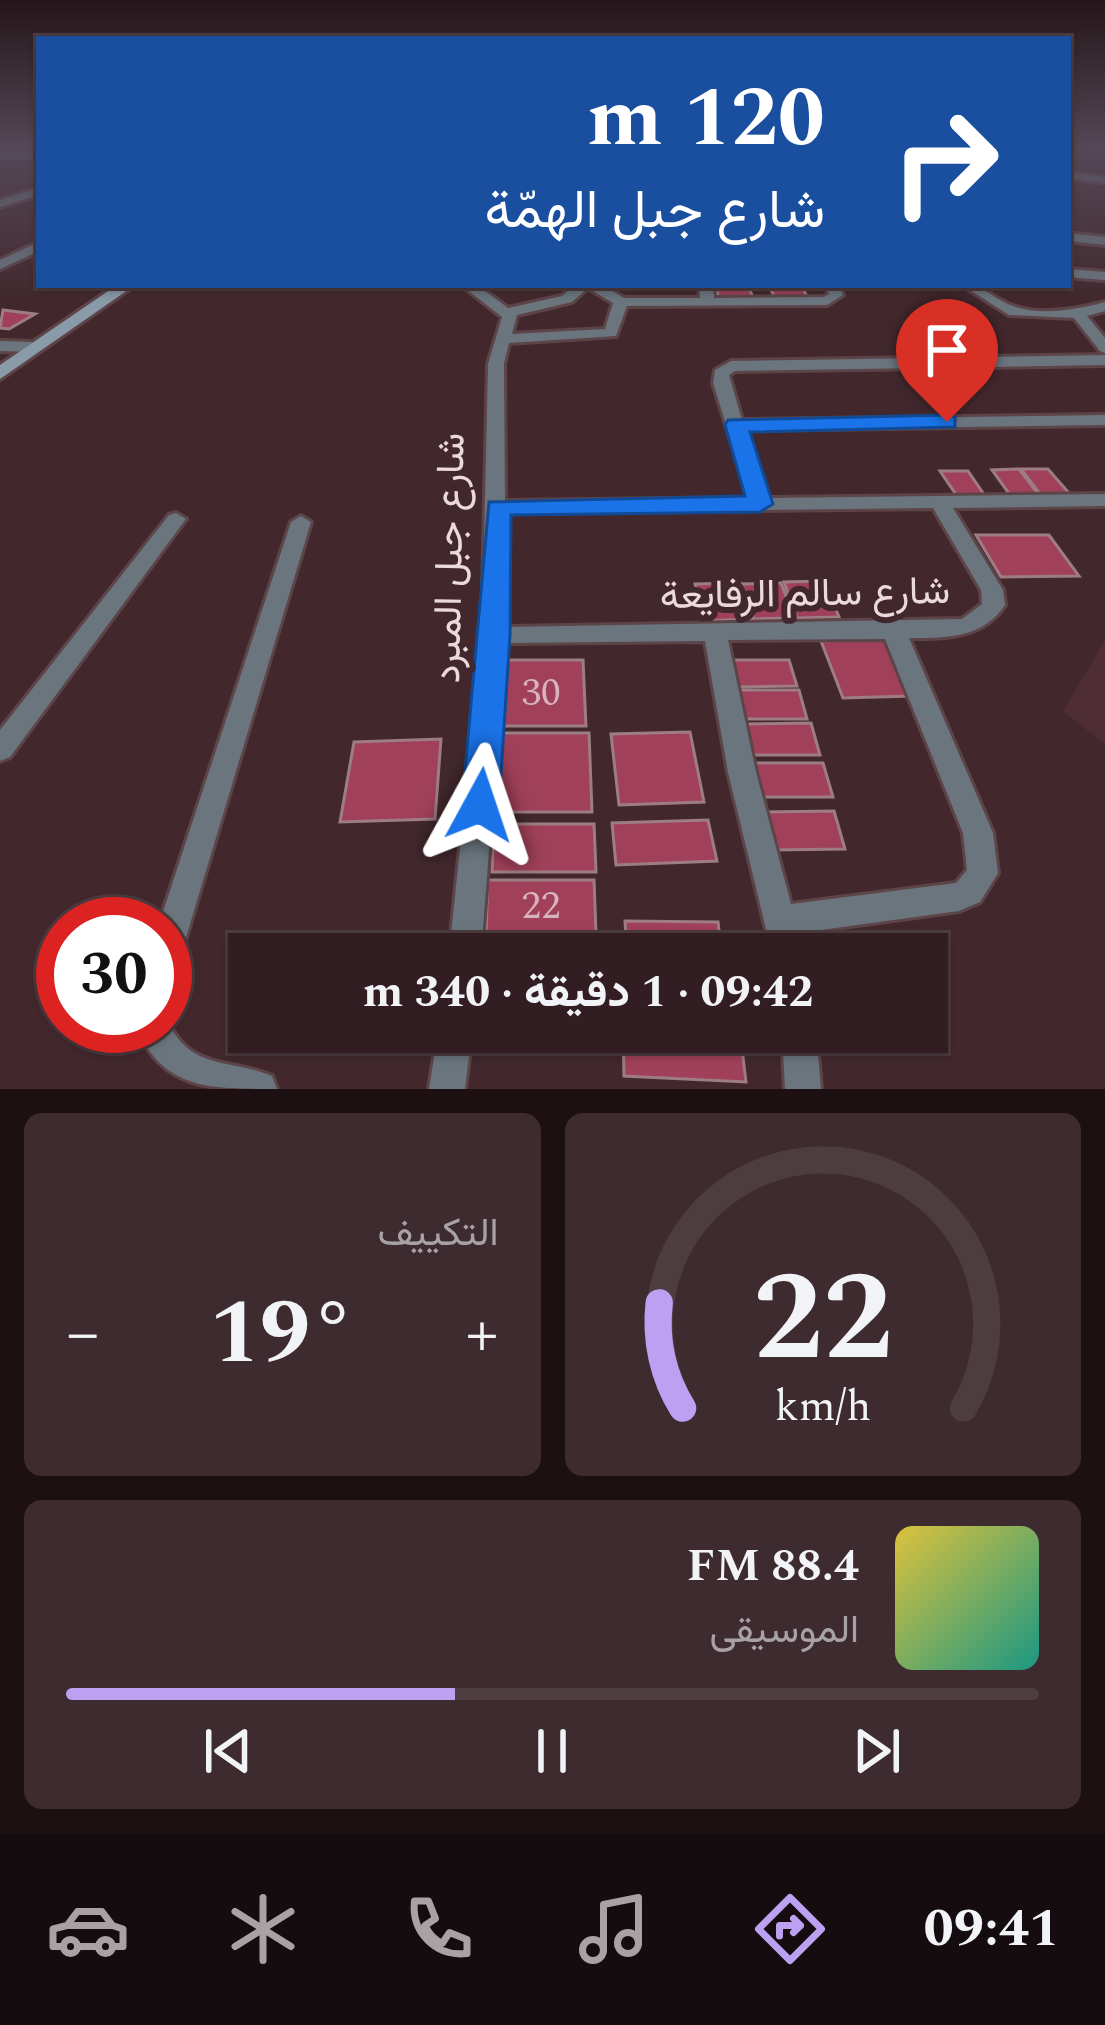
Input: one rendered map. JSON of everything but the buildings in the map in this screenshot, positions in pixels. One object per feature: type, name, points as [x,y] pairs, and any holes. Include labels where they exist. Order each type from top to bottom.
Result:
[{"type":"street","points":[[0,204],[36,211]]},
{"type":"street","points":[[1071,237],[1105,241]]},
{"type":"street","points":[[0,265],[36,247]]},
{"type":"street","points":[[1071,273],[1105,276]]},
{"type":"street","points":[[0,374],[32,347],[122,288]]},
{"type":"street","points":[[472,288],[508,314],[567,299],[580,288]]},
{"type":"street","points":[[598,288],[621,302],[706,293],[827,301],[836,295],[834,288]]},
{"type":"street","points":[[973,288],[1014,312],[1078,314],[1101,306]]},
{"type":"street","points":[[503,339],[611,333],[621,302]]},
{"type":"street","name":"شارع جبل المبرد","points":[[467,933],[494,635],[496,364],[508,314]]},
{"type":"street","points":[[1078,314],[1105,348]]},
{"type":"street","points":[[0,346],[32,347]]},
{"type":"street","points":[[760,504],[721,373],[743,363],[1105,360]]},
{"type":"street","points":[[736,425],[1105,419]]},
{"type":"street","points":[[498,507],[1105,500]]},
{"type":"street","name":"شارع سالم الرفايعة","points":[[494,635],[971,626],[983,620],[994,604],[992,590],[941,504]]},
{"type":"street","points":[[0,750],[176,519]]},
{"type":"street","points":[[183,897],[301,522]]},
{"type":"street","points":[[782,920],[959,897],[983,873],[978,833],[894,631]]},
{"type":"street","points":[[715,633],[742,772],[784,933]]},
{"type":"street","points":[[164,1053],[190,1072],[220,1084],[259,1089]]},
{"type":"street","points":[[448,1089],[452,1053]]},
{"type":"street","points":[[800,1053],[803,1089]]},
{"type":"shaded area","points":[[1105,640],[1105,744],[1063,711]]},
{"type":"route","points":[[480,805],[494,635],[498,507],[760,504],[736,425],[947,422]]}]
